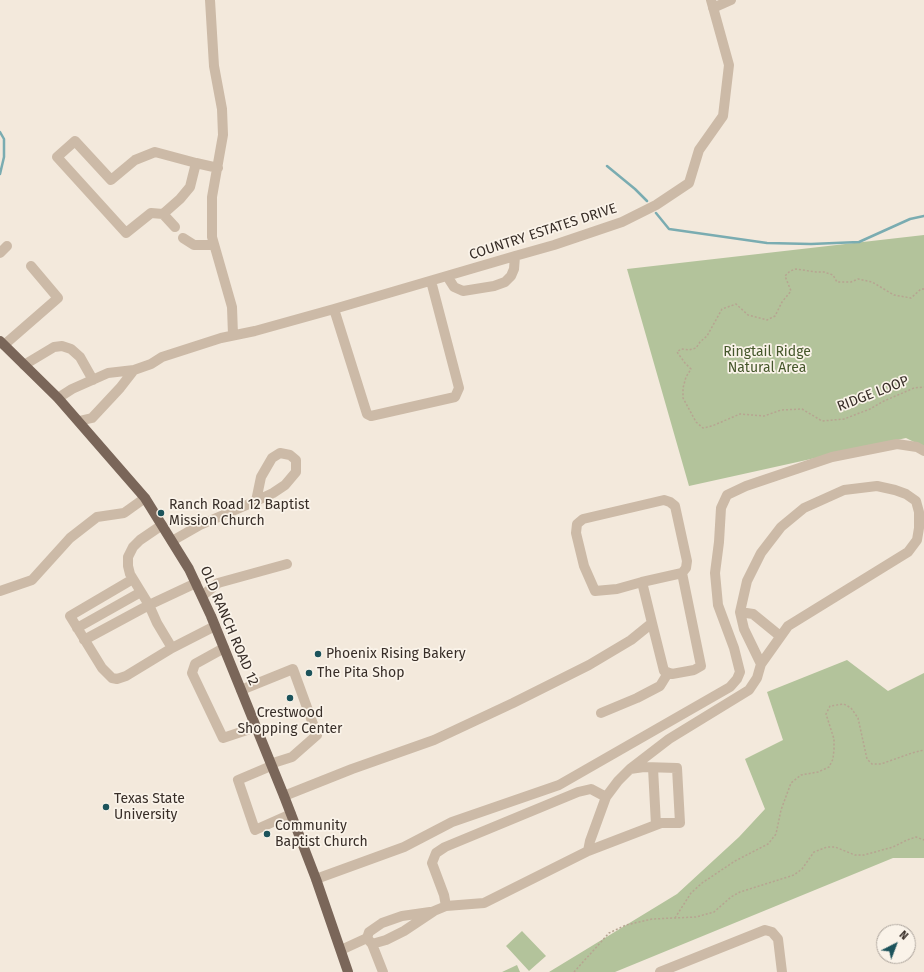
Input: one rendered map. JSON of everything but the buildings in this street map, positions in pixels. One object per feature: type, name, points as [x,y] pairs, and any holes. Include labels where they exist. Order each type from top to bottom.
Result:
[{"type":"main road","name":"OLD RANCH ROAD 12","points":[[2,343],[80,421],[145,498],[189,570],[215,626],[284,796],[316,878],[348,972]]},
{"type":"street","points":[[210,0],[214,66],[222,109],[223,135],[212,197],[212,237],[232,307],[233,335]]},
{"type":"street","points":[[712,4],[731,0]]},
{"type":"street","name":"COUNTRY ESTATES DRIVE","points":[[58,398],[72,389],[108,373],[134,370],[152,364],[162,357],[199,345],[334,309],[554,246],[622,222],[656,205],[688,183],[699,150],[723,116],[729,65],[712,4]]},
{"type":"street","points":[[175,227],[163,214],[151,213],[126,232],[57,157],[75,141],[111,180],[135,160],[155,152],[218,168]]},
{"type":"street","points":[[163,214],[180,199],[190,187],[196,163]]},
{"type":"street","points":[[183,238],[194,245],[214,244]]},
{"type":"street","points":[[447,276],[454,287],[463,291],[494,286],[505,282],[511,276],[514,269],[515,256]]},
{"type":"street","points":[[2,343],[58,298],[31,266]]},
{"type":"street","points":[[334,309],[367,414],[371,416],[455,397],[459,388],[431,281]]},
{"type":"street","points":[[24,365],[54,347],[62,346],[71,349],[80,357],[93,380]]},
{"type":"street","points":[[80,421],[92,418],[120,388],[134,370]]},
{"type":"street","points":[[316,878],[404,847],[452,822],[559,785],[730,687],[737,679],[740,672],[734,648],[718,605],[715,573],[721,508],[727,495],[746,486],[832,457],[897,444],[924,451]]},
{"type":"street","points":[[172,541],[200,526],[256,501],[273,493],[285,485],[296,472],[296,460],[290,454],[280,452],[272,458],[261,477],[256,501]]},
{"type":"street","points":[[588,851],[590,841],[606,797],[618,781],[630,769],[669,739],[749,690],[757,678],[761,664],[788,626],[908,552],[917,540],[919,528],[919,512],[916,502],[906,494],[877,486],[844,490],[804,508],[780,527],[761,553],[747,581],[740,612],[744,629],[761,664]]},
{"type":"street","points":[[0,591],[32,580],[70,538],[97,517],[124,513],[145,498]]},
{"type":"street","points":[[664,500],[670,502],[674,506],[687,561],[686,568],[682,572],[642,582],[617,589],[595,591],[584,566],[576,533],[577,524],[583,518],[664,500]]},
{"type":"street","points":[[162,525],[140,540],[133,547],[128,556],[128,566],[133,579],[149,605],[156,623],[172,648]]},
{"type":"street","points":[[202,596],[218,583],[287,564]]},
{"type":"street","points":[[642,582],[664,671],[672,674],[694,670],[701,666],[682,572]]},
{"type":"street","points":[[133,579],[70,616],[108,676],[117,679],[126,676],[172,648],[215,626]]},
{"type":"street","points":[[84,640],[149,605],[196,583]]},
{"type":"street","points":[[77,628],[141,592]]},
{"type":"street","points":[[740,612],[753,614],[780,636]]},
{"type":"street","points":[[284,796],[352,769],[434,740],[513,703],[590,665],[631,640],[652,623]]},
{"type":"street","points":[[224,648],[195,664],[192,673],[222,738],[256,727]]},
{"type":"street","points":[[241,690],[293,669],[317,735],[292,756],[238,780],[255,830],[291,814]]},
{"type":"street","points":[[601,713],[637,698],[660,686],[668,673]]},
{"type":"street","points":[[653,768],[656,825]]},
{"type":"street","points":[[341,950],[370,941],[386,940],[404,931],[434,911],[446,906],[484,903],[588,851],[661,823],[680,823],[677,768],[630,769]]},
{"type":"street","points":[[446,906],[444,895],[432,863],[436,853],[445,847],[578,792],[591,789],[606,797]]},
{"type":"street","points":[[383,972],[370,941],[369,932],[382,923],[402,916],[434,911]]},
{"type":"street","points":[[660,972],[765,930],[772,932],[778,939],[782,972]]},
{"type":"path","name":"RIDGE LOOP","points":[[924,290],[921,289],[911,298],[894,295],[872,282],[858,279],[851,282],[837,282],[833,275],[829,273],[796,269],[790,271],[785,276],[791,291],[782,302],[775,316],[767,320],[748,315],[736,304],[722,309],[707,336],[696,348],[689,350],[682,348],[677,352],[691,369],[686,377],[683,388],[683,398],[696,422],[703,428],[712,426],[740,414],[764,416],[781,410],[802,409],[822,421],[844,419],[870,409],[914,388],[924,388]]},
{"type":"path","points":[[675,918],[691,893],[702,883],[735,861],[768,844],[776,834],[781,810],[791,783],[801,775],[818,772],[829,767],[833,759],[834,749],[834,739],[826,714],[830,706],[844,704],[851,708],[858,718],[867,759],[872,764],[881,764],[912,752],[924,750]]},
{"type":"path","points":[[574,972],[609,933],[626,926],[652,919],[696,917],[714,912],[731,897],[740,892],[794,875],[802,869],[814,852],[827,847],[835,847],[855,855],[864,855],[893,847],[916,837],[924,840]]},
{"type":"green space","name":"Ringtail Ridge Natural Area","points":[[924,235],[924,447],[906,438],[689,486],[627,269]]},
{"type":"green space","points":[[847,660],[888,691],[924,673],[924,858],[893,858],[615,972],[549,972],[677,894],[739,837],[765,809],[745,759],[783,740],[767,692]]},
{"type":"green space","points":[[522,931],[546,956],[529,971],[506,946]]},
{"type":"green space","points":[[517,965],[520,972],[502,972]]},
{"type":"waterway","points":[[0,132],[4,139],[4,157],[0,174]]},
{"type":"waterway","points":[[607,166],[647,201]]},
{"type":"waterway","points":[[656,213],[669,229],[767,243],[811,244],[859,242],[910,219],[924,216]]},
{"type":"place","name":"Ranch Road 12 Baptist Mission Church","points":[[161,513]]},
{"type":"place","name":"Phoenix Rising Bakery","points":[[318,654]]},
{"type":"place","name":"The Pita Shop","points":[[309,673]]},
{"type":"place","name":"Crestwood Shopping Center","points":[[290,698]]},
{"type":"place","name":"Texas State University","points":[[106,807]]},
{"type":"place","name":"Community Baptist Church","points":[[267,834]]}]
